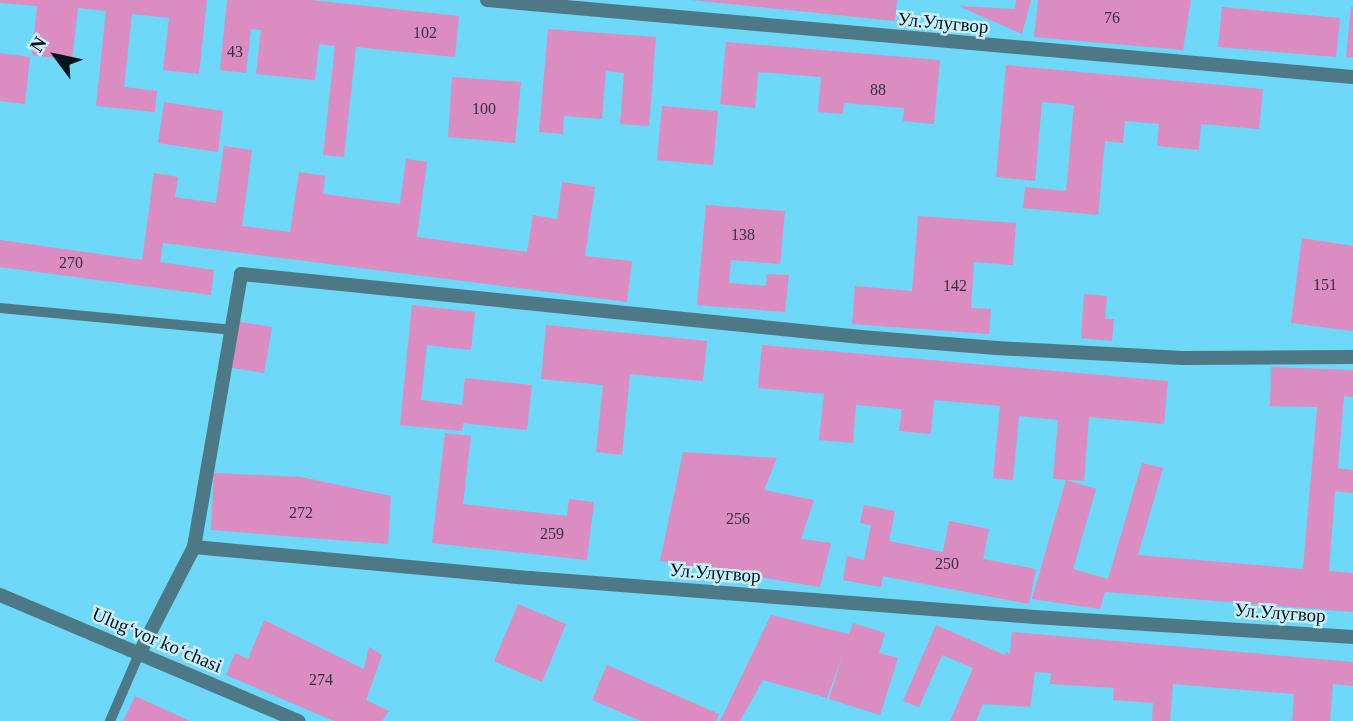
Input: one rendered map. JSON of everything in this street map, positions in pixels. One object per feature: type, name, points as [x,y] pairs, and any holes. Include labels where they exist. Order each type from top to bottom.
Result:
[{"type":"street","name":"Ул.Улугвор","points":[[487,0],[1353,77]]},
{"type":"street","points":[[139,654],[194,547],[240,274],[861,337],[997,348],[1183,358],[1353,357]]},
{"type":"street","name":"Ул.Улугвор","points":[[194,547],[543,579],[1034,617],[1353,637]]},
{"type":"street","name":"Ulugʻvor koʻchasi","points":[[0,595],[299,721]]},
{"type":"lane","points":[[0,308],[231,330]]},
{"type":"lane","points":[[110,721],[139,654]]},
{"type":"building","points":[[0,0],[207,0],[199,74],[163,70],[169,18],[132,14],[124,87],[157,91],[155,112],[96,106],[106,11],[78,8],[72,60],[32,55],[37,6],[0,3]]},
{"type":"building","points":[[227,0],[311,0],[459,16],[455,57],[356,47],[344,157],[323,155],[335,46],[319,44],[315,80],[256,74],[261,30],[251,29],[246,73],[220,70]]},
{"type":"building","points":[[691,0],[897,0],[895,21]]},
{"type":"building","points":[[1016,0],[1031,0],[1022,34],[958,6],[1015,9]]},
{"type":"building","points":[[1038,0],[1191,0],[1183,50],[1034,37]]},
{"type":"building","points":[[1222,7],[1340,18],[1336,57],[1218,47]]},
{"type":"building","points":[[1353,7],[1353,58],[1346,57]]},
{"type":"building","points":[[548,29],[656,37],[649,126],[620,124],[624,73],[606,71],[602,119],[564,116],[563,134],[539,132]]},
{"type":"building","points":[[726,42],[940,60],[934,124],[903,121],[904,108],[844,103],[843,114],[818,112],[821,77],[758,72],[755,108],[720,104]]},
{"type":"building","points":[[0,53],[30,57],[25,104],[0,101]]},
{"type":"building","points":[[1006,65],[1263,89],[1259,129],[1201,124],[1199,150],[1157,146],[1159,124],[1125,121],[1123,143],[1105,141],[1098,215],[1023,208],[1025,187],[1066,191],[1074,105],[1042,102],[1035,181],[996,177]]},
{"type":"building","points":[[452,77],[521,82],[515,143],[448,137]]},
{"type":"building","points":[[164,102],[223,111],[218,152],[158,143]]},
{"type":"building","points":[[662,106],[718,111],[713,165],[657,160]]},
{"type":"building","points":[[224,146],[252,150],[242,226],[290,232],[299,172],[325,176],[323,194],[400,204],[406,159],[427,162],[417,237],[527,252],[533,215],[557,219],[562,182],[595,187],[585,256],[632,261],[627,302],[163,243],[160,262],[214,270],[211,295],[0,267],[0,240],[142,260],[154,173],[178,177],[175,197],[216,203]]},
{"type":"building","points":[[706,205],[785,211],[780,264],[731,260],[729,283],[766,286],[767,274],[789,275],[785,312],[697,305]]},
{"type":"building","points":[[918,216],[1016,223],[1013,265],[974,262],[971,308],[991,309],[989,334],[852,324],[855,286],[912,291]]},
{"type":"building","points":[[1302,238],[1353,246],[1353,331],[1291,323]]},
{"type":"building","points":[[1084,294],[1107,296],[1105,319],[1114,319],[1112,341],[1081,338]]},
{"type":"building","points":[[412,305],[475,312],[471,350],[427,345],[421,400],[462,405],[465,378],[532,385],[527,430],[463,423],[462,431],[400,425]]},
{"type":"building","points":[[235,321],[272,327],[264,373],[227,367]]},
{"type":"building","points":[[546,325],[707,341],[703,381],[630,374],[622,455],[596,452],[603,385],[541,379]]},
{"type":"building","points":[[762,345],[1168,381],[1164,424],[1089,417],[1084,481],[1053,479],[1058,420],[1019,416],[1013,480],[993,478],[1000,406],[934,400],[931,434],[899,431],[902,409],[856,405],[853,443],[819,440],[824,394],[758,388]]},
{"type":"building","points":[[1271,367],[1353,370],[1353,397],[1344,396],[1338,468],[1353,470],[1353,493],[1335,491],[1329,571],[1353,573],[1353,612],[1105,592],[1100,609],[1032,599],[1066,480],[1096,489],[1073,569],[1108,579],[1142,463],[1163,468],[1138,555],[1303,569],[1317,407],[1270,406]]},
{"type":"building","points":[[445,433],[471,436],[463,504],[567,516],[569,499],[594,502],[587,560],[432,543]]},
{"type":"building","points":[[683,452],[777,458],[764,490],[814,500],[801,539],[831,543],[820,587],[660,561]]},
{"type":"building","points":[[214,473],[301,477],[391,496],[388,544],[211,530]]},
{"type":"building","points":[[864,505],[895,511],[889,541],[943,552],[949,521],[989,529],[983,559],[1036,569],[1029,604],[883,576],[881,587],[843,580],[847,556],[864,560],[871,525],[860,523]]},
{"type":"building","points":[[518,604],[566,624],[542,682],[494,661]]},
{"type":"building","points":[[771,615],[849,634],[853,623],[885,633],[879,653],[898,658],[880,715],[829,699],[844,651],[827,698],[763,680],[740,721],[720,721]]},
{"type":"building","points":[[264,620],[364,669],[369,647],[382,655],[366,700],[389,711],[382,721],[334,721],[226,675],[235,653],[248,659]]},
{"type":"building","points":[[936,625],[1005,655],[1006,652],[1010,654],[1012,632],[1353,662],[1353,686],[1333,684],[1330,721],[1292,721],[1294,694],[1173,684],[1170,721],[1152,721],[1153,703],[1113,700],[1114,688],[1050,684],[1051,673],[1035,672],[1030,707],[983,704],[976,721],[950,721],[973,668],[942,655],[919,707],[903,701]]},
{"type":"building","points":[[607,665],[719,714],[716,721],[641,721],[592,700]]},
{"type":"building","points":[[135,696],[190,721],[123,721]]}]
